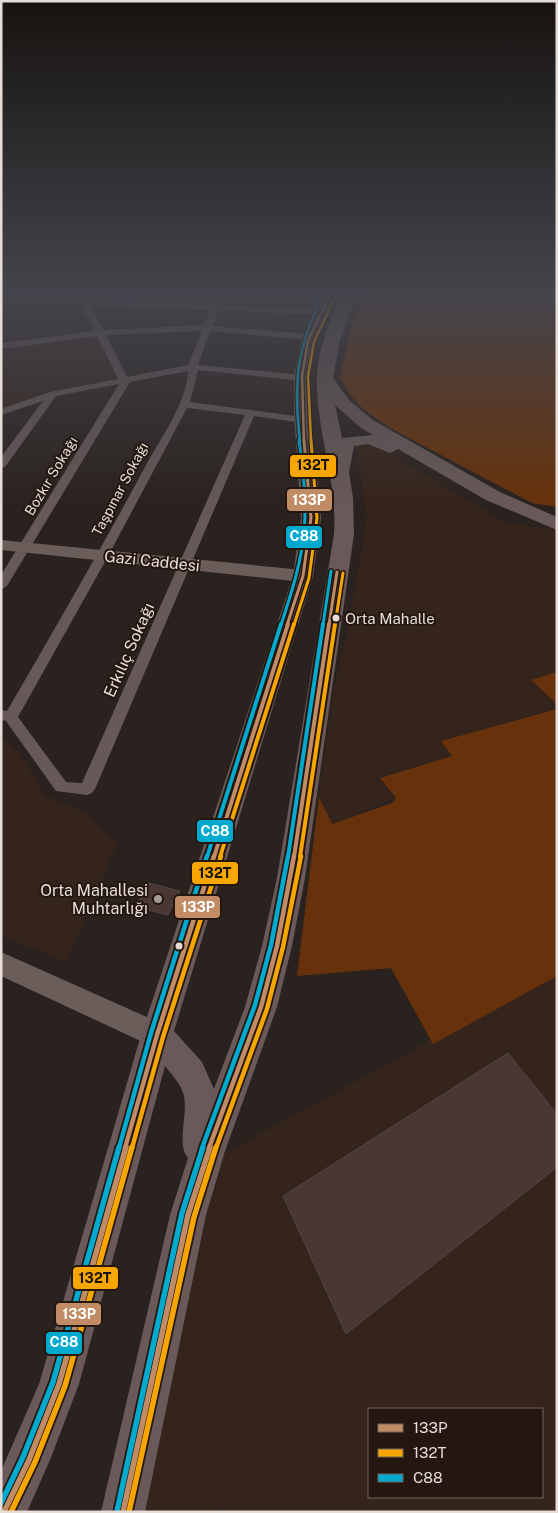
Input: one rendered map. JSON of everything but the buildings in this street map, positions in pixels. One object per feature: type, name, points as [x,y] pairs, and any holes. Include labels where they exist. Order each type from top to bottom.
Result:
[{"type":"main road","points":[[4,1512],[29,1460],[59,1384],[157,1035],[303,576],[311,531],[303,420],[304,365]]},
{"type":"main road","points":[[188,1216],[208,1151],[261,1006],[278,946],[291,878],[346,512],[325,388],[329,365]]},
{"type":"main road","points":[[326,378],[339,398],[354,415],[389,438],[492,496],[557,524],[512,514],[370,439],[355,439],[345,445],[340,476]]},
{"type":"main road","points":[[306,444],[313,438],[333,431],[358,429],[389,438]]},
{"type":"main road","points":[[303,576],[324,573],[340,555]]},
{"type":"main road","points":[[123,1512],[188,1216],[203,1126],[203,1102],[200,1087],[179,1058],[157,1035]]},
{"type":"street","points":[[117,365],[125,382]]},
{"type":"street","points":[[1,412],[53,394],[125,382],[194,367],[303,378]]},
{"type":"street","name":"Taşpınar Sokağı","points":[[6,716],[104,556],[183,404],[195,371],[194,367]]},
{"type":"street","name":"Bozkır Sokağı","points":[[1,586],[26,548],[125,382]]},
{"type":"street","points":[[1,465],[53,394]]},
{"type":"street","points":[[183,404],[303,420]]},
{"type":"street","name":"Erkılıç Sokağı","points":[[6,716],[61,787],[87,789],[251,412]]},
{"type":"street","name":"Gazi Caddesi","points":[[1,545],[303,576]]},
{"type":"street","points":[[1,963],[157,1035]]},
{"type":"shaded area","points":[[1,365],[122,365],[130,383],[54,396],[1,413]]},
{"type":"shaded area","points":[[343,365],[557,365],[557,507],[532,503],[390,428],[363,409],[351,396],[340,377]]},
{"type":"shaded area","points":[[370,442],[507,523],[557,530],[557,672],[531,680],[557,703],[557,708],[441,741],[452,756],[380,777],[394,799],[332,824],[318,801],[334,688],[345,641],[367,518],[355,443]]},
{"type":"shaded area","points":[[557,672],[557,704],[531,680]]},
{"type":"shaded area","points":[[557,709],[557,976],[433,1044],[391,968],[297,976],[319,797],[332,824],[392,803],[396,798],[380,778],[452,756],[441,741]]},
{"type":"shaded area","points":[[1,736],[17,750],[46,796],[88,813],[117,844],[66,962],[1,935]]},
{"type":"shaded area","points":[[557,971],[557,1512],[222,1512],[220,1507],[212,1512],[134,1512],[221,1155]]},
{"type":"transit line","name":"C88","points":[[1,1503],[23,1457],[53,1382],[151,1033],[297,574],[305,518],[296,404],[298,365]]},
{"type":"transit line","name":"133P","points":[[4,1512],[29,1460],[59,1384],[157,1035],[303,576],[311,518],[302,413],[304,365]]},
{"type":"transit line","name":"132T","points":[[11,1512],[35,1462],[65,1386],[163,1037],[309,578],[317,518],[309,413],[308,376],[310,365]]},
{"type":"transit line","name":"C88","points":[[117,1511],[182,1213],[202,1149],[255,1005],[271,945],[285,877],[331,571]]},
{"type":"transit line","name":"133P","points":[[123,1512],[188,1215],[208,1151],[261,1007],[277,946],[291,878],[337,572]]},
{"type":"transit line","name":"132T","points":[[129,1512],[194,1217],[214,1153],[267,1009],[283,947],[297,879],[343,573]]},
{"type":"place","name":"Orta Mahalle","points":[[336,618]]},
{"type":"place","name":"Orta Mahallesi Muhtarlığı","points":[[158,899]]}]
